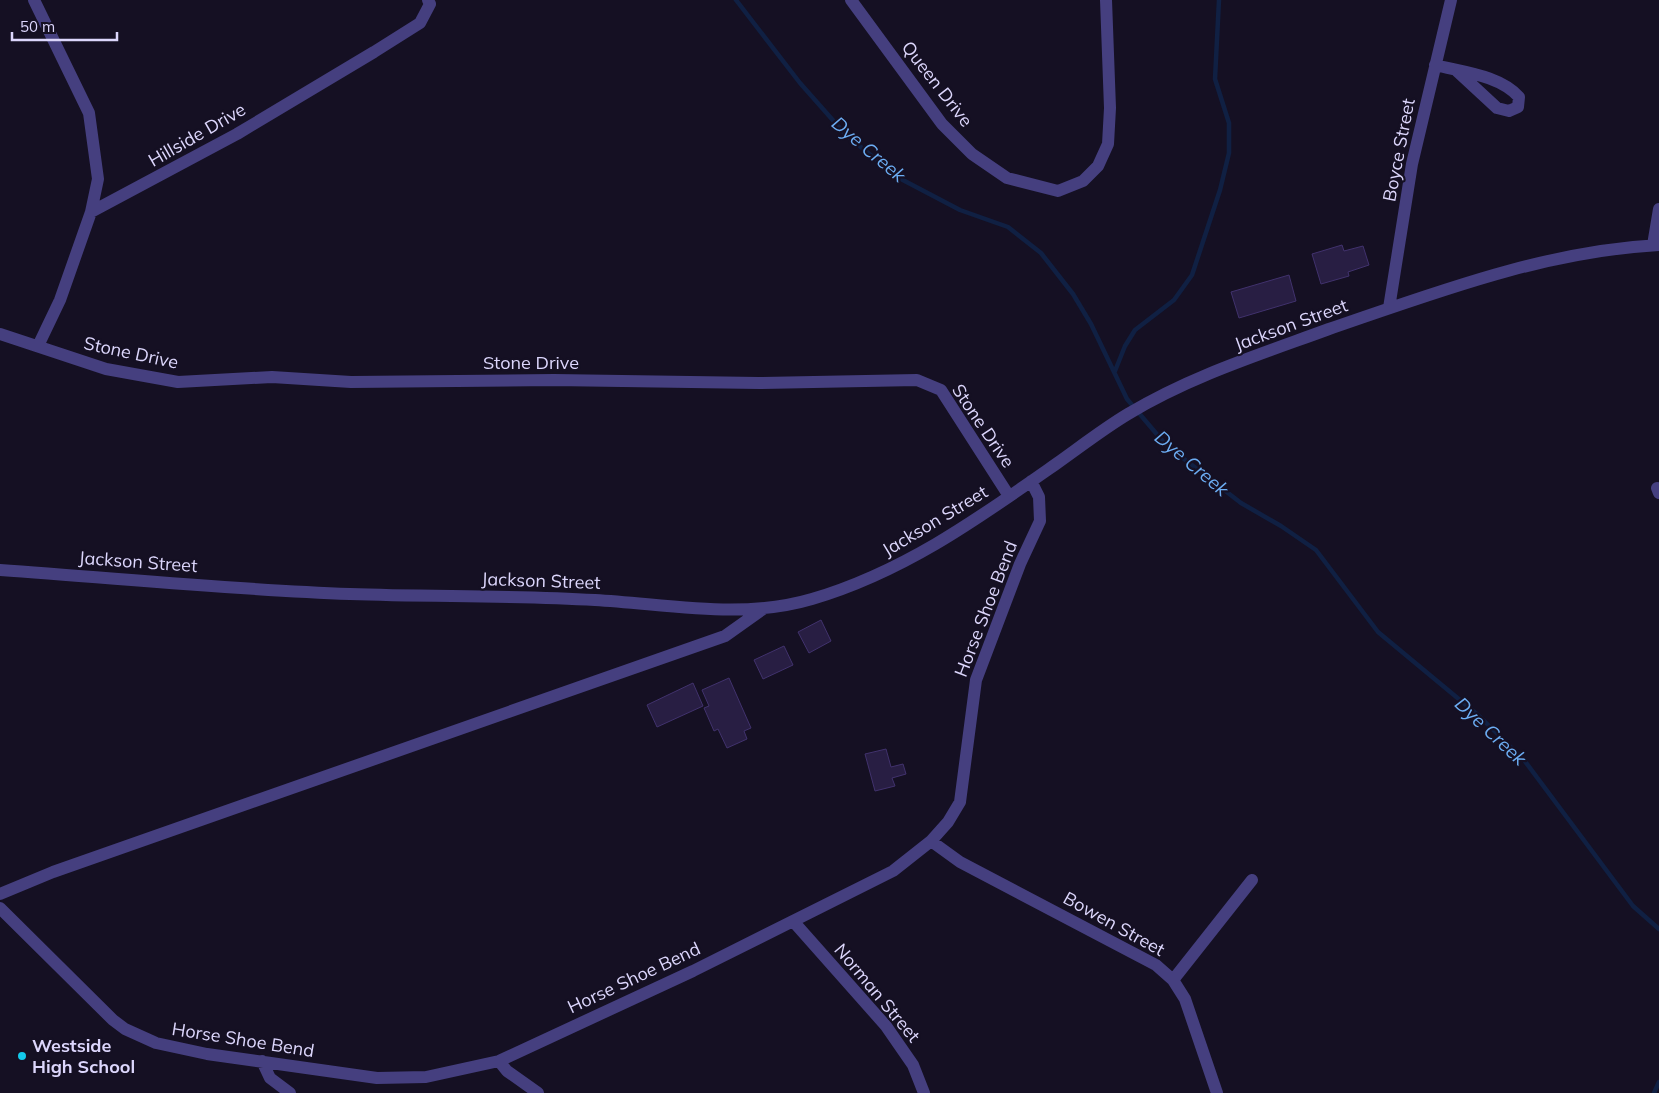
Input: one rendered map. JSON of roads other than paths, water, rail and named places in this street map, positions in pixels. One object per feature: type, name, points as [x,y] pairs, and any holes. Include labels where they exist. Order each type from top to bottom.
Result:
[{"type":"street","points":[[34,0],[89,113],[98,179],[91,212],[60,300],[38,346]]},
{"type":"street","name":"Hillside Drive","points":[[91,212],[236,134],[374,52],[420,23],[430,4],[428,0]]},
{"type":"street","name":"Queen Drive","points":[[851,0],[942,124],[972,154],[1007,178],[1058,191],[1083,181],[1098,166],[1108,144],[1110,108],[1106,0]]},
{"type":"street","name":"Boyce Street","points":[[1389,308],[1412,164],[1451,0]]},
{"type":"street","points":[[1435,65],[1457,71]]},
{"type":"street","points":[[1656,245],[1659,209]]},
{"type":"street","name":"Jackson Street","points":[[0,570],[348,594],[594,600],[724,610],[763,609],[807,600],[848,587],[905,563],[962,529],[1122,417],[1161,394],[1252,357],[1389,308],[1501,272],[1600,250],[1656,245]]},
{"type":"street","name":"Stone Drive","points":[[0,334],[106,369],[178,382],[272,377],[351,382],[554,380],[759,383],[918,380],[941,390],[1009,496]]},
{"type":"street","name":"Horse Shoe Bend","points":[[0,908],[125,1030],[156,1043],[377,1078],[426,1077],[499,1061],[693,971],[893,871],[931,841],[948,822],[960,802],[976,680],[1020,564],[1040,521],[1039,497],[1031,481]]},
{"type":"street","points":[[0,894],[62,869],[725,636],[763,609]]},
{"type":"street","name":"Bowen Street","points":[[931,841],[960,862],[1156,965],[1173,980],[1184,999],[1216,1093]]},
{"type":"street","points":[[1173,980],[1252,880]]},
{"type":"street","name":"Norman Street","points":[[793,921],[886,1026],[913,1065],[924,1093]]},
{"type":"street","points":[[262,1061],[270,1078],[290,1093]]},
{"type":"street","points":[[499,1061],[507,1071],[538,1093]]},
{"type":"waterway","name":"Dye Creek","points":[[736,0],[800,83],[846,135],[899,178],[960,210],[1008,227],[1041,253],[1073,294],[1091,324],[1127,399],[1166,445],[1241,503],[1281,526],[1316,550],[1378,632],[1478,715],[1524,760],[1633,906],[1659,929]]},
{"type":"waterway","points":[[1115,371],[1125,346],[1135,330],[1174,300],[1192,275],[1220,190],[1229,153],[1229,123],[1215,79],[1219,0]]},
{"type":"waterway","points":[[1654,1093],[1659,1082]]},
{"type":"place","name":"Westside High School","points":[[22,1056]]}]
